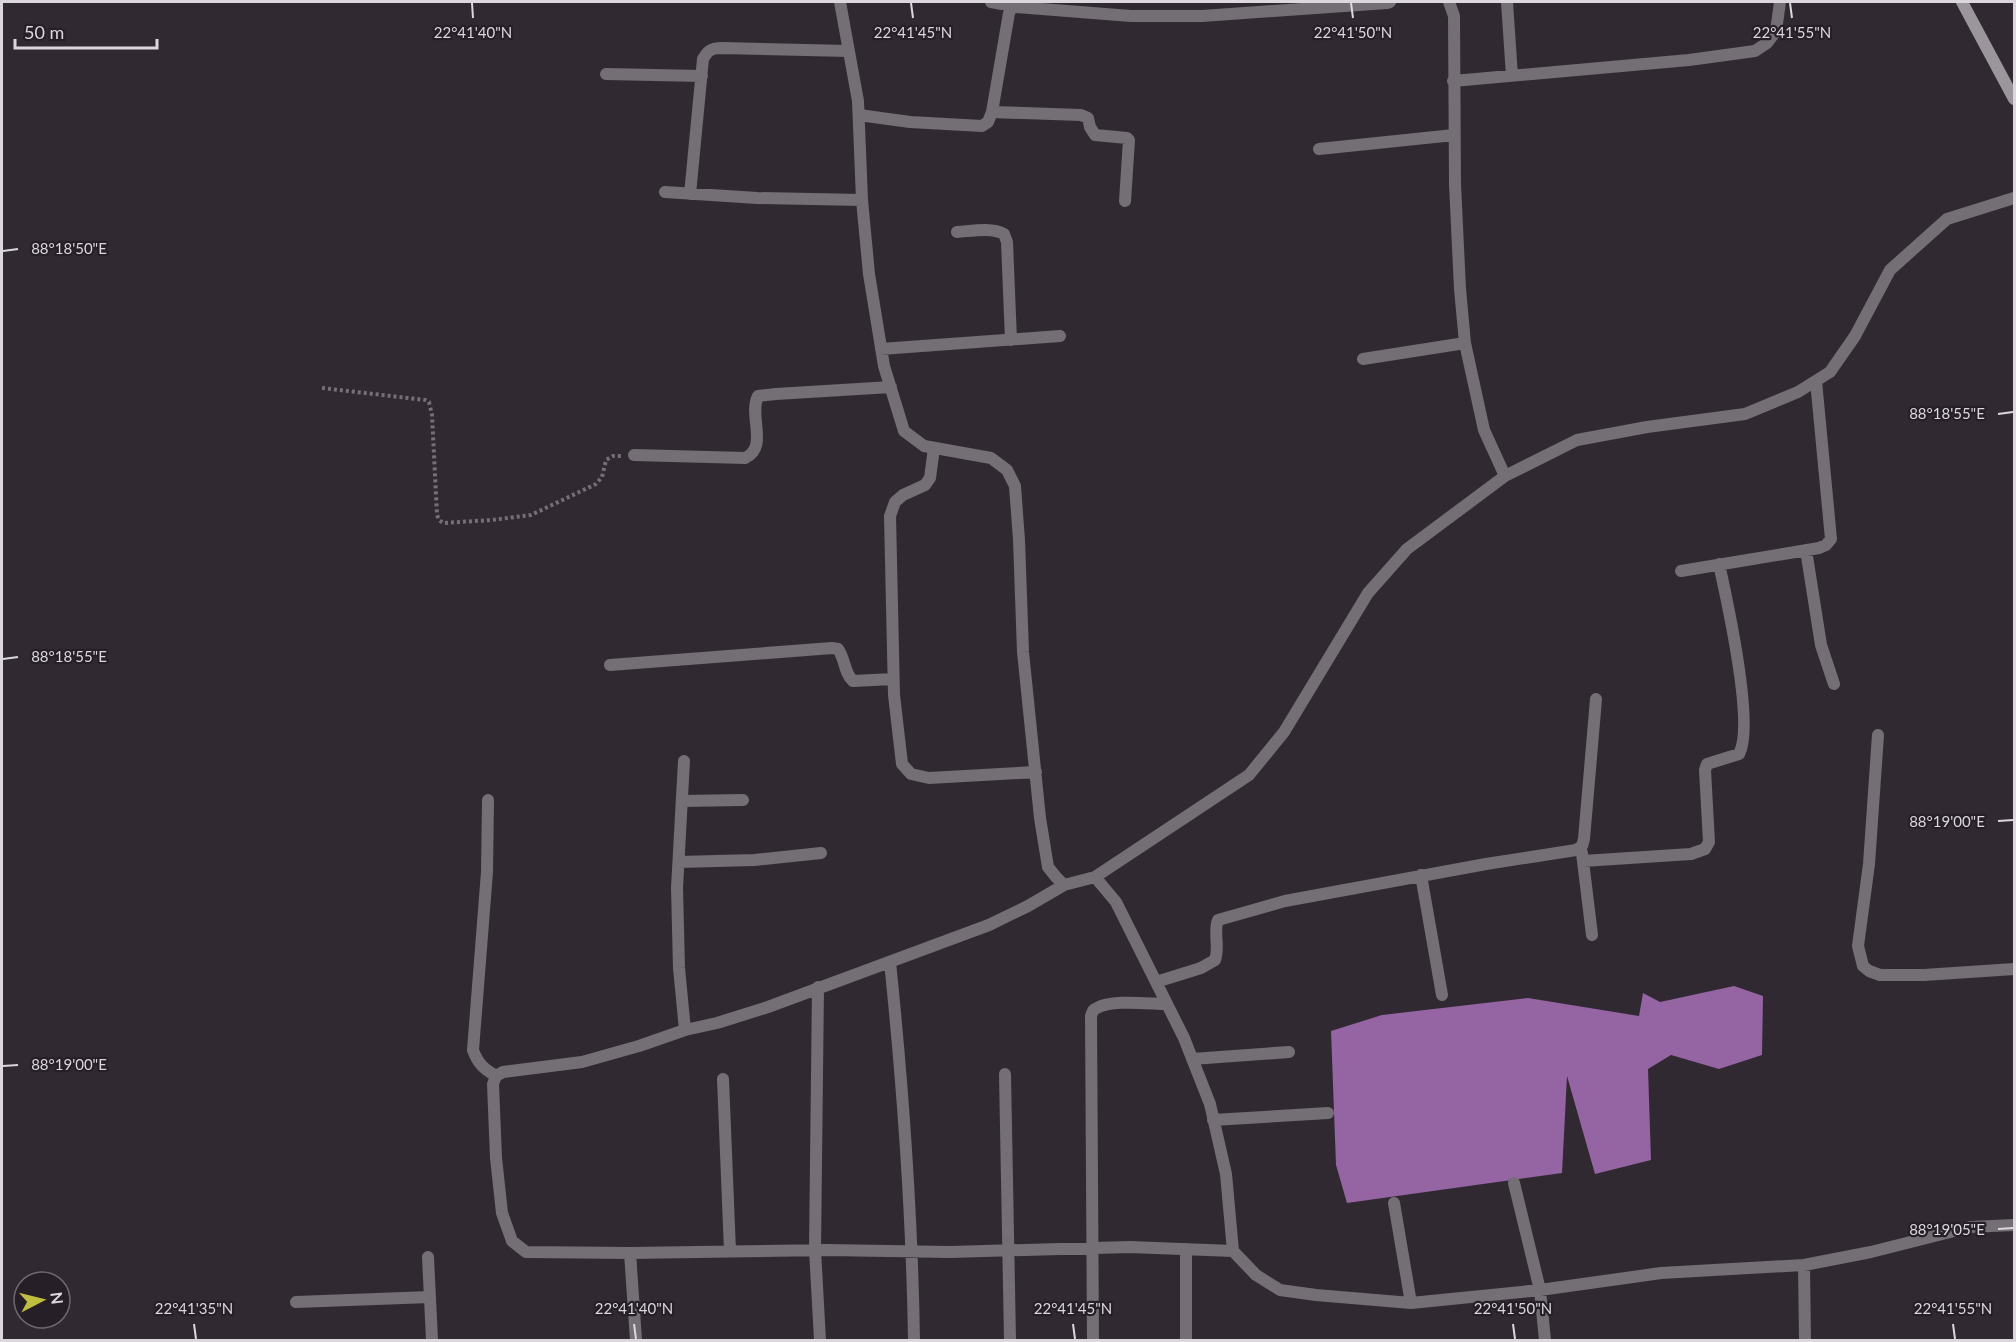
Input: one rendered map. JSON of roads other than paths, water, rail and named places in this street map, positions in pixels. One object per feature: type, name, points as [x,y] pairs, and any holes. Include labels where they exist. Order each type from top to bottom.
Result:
[{"type":"main road","points":[[1962,2],[2014,99]]},
{"type":"street","points":[[840,2],[859,115],[862,200],[869,274],[881,349],[904,431],[924,446],[991,458],[1007,470],[1015,486],[1023,652],[1040,818],[1048,867],[1064,885]]},
{"type":"street","points":[[1001,4],[1131,16],[1202,16],[1389,2]]},
{"type":"street","points":[[1449,2],[1454,16],[1454,135],[1460,289],[1465,343],[1484,430],[1505,476]]},
{"type":"street","points":[[1507,2],[1512,76]]},
{"type":"street","points":[[1453,81],[1699,59],[1755,51],[1767,43],[1776,31],[1780,2]]},
{"type":"street","points":[[859,115],[972,127],[982,126],[988,122],[992,112],[1009,13],[1001,4]]},
{"type":"street","points":[[690,194],[704,59],[708,51],[714,48],[849,51]]},
{"type":"street","points":[[606,74],[702,76]]},
{"type":"street","points":[[992,112],[1081,115],[1088,118],[1095,135],[1127,138],[1129,140],[1125,201]]},
{"type":"street","points":[[1319,149],[1454,135]]},
{"type":"street","points":[[665,192],[757,198],[862,200]]},
{"type":"street","points":[[1233,1251],[1130,1247],[912,1251],[526,1252],[512,1241],[502,1213],[496,1158],[493,1084],[496,1076],[503,1072],[582,1062],[768,1007],[989,926],[1064,885],[1095,877],[1249,775],[1284,732],[1368,592],[1407,549],[1505,476],[1577,440],[1647,427],[1745,414],[1798,392],[1830,372],[1855,336],[1890,270],[1947,219],[2014,198]]},
{"type":"street","points":[[957,232],[988,230],[1004,234],[1007,242],[1011,340]]},
{"type":"street","points":[[881,349],[1060,336]]},
{"type":"street","points":[[1363,359],[1465,343]]},
{"type":"street","points":[[1681,572],[1806,550],[1826,545],[1831,539],[1816,381]]},
{"type":"street","points":[[634,455],[745,458],[752,455],[756,448],[755,405],[758,396],[891,387]]},
{"type":"street","points":[[934,448],[930,478],[925,485],[903,495],[895,502],[890,516],[893,679],[897,734],[902,764],[911,774],[929,778],[1036,772]]},
{"type":"street","points":[[1806,550],[1821,645],[1834,684]]},
{"type":"street","points":[[1583,861],[1691,854],[1705,849],[1708,842],[1705,770],[1707,764],[1739,754],[1743,747],[1745,731],[1737,663],[1719,564]]},
{"type":"street","points":[[610,665],[832,648],[838,649],[841,653],[849,678],[853,681],[893,679]]},
{"type":"street","points":[[1156,982],[1201,968],[1215,960],[1218,951],[1216,924],[1218,920],[1285,901],[1421,875],[1576,850],[1584,839],[1596,699]]},
{"type":"street","points":[[1878,735],[1869,864],[1858,946],[1863,966],[1880,975],[1924,975],[2014,969]]},
{"type":"street","points":[[684,761],[677,888],[679,968],[685,1030]]},
{"type":"street","points":[[488,800],[487,872],[473,1050],[477,1061],[484,1069],[496,1076]]},
{"type":"street","points":[[682,801],[743,800]]},
{"type":"street","points":[[1581,846],[1592,935]]},
{"type":"street","points":[[679,862],[754,860],[821,853]]},
{"type":"street","points":[[1421,875],[1442,995]]},
{"type":"street","points":[[1095,877],[1116,902],[1167,1004],[1210,1104],[1226,1174],[1233,1251],[1256,1275],[1280,1290],[1411,1303],[1540,1290],[1661,1273],[1804,1265],[1871,1252],[1970,1227],[2014,1225]]},
{"type":"street","points":[[890,962],[903,1088],[912,1251],[914,1341]]},
{"type":"street","points":[[818,987],[815,1250],[820,1341]]},
{"type":"street","points":[[1093,1341],[1091,1016],[1098,1007],[1113,1004],[1167,1004]]},
{"type":"street","points":[[1192,1059],[1289,1052]]},
{"type":"street","points":[[1005,1074],[1010,1341]]},
{"type":"street","points":[[723,1079],[730,1251]]},
{"type":"street","points":[[1213,1120],[1329,1113]]},
{"type":"street","points":[[1514,1183],[1540,1290],[1545,1341]]},
{"type":"street","points":[[1394,1203],[1411,1303]]},
{"type":"street","points":[[1186,1249],[1186,1341]]},
{"type":"street","points":[[630,1253],[636,1341]]},
{"type":"street","points":[[428,1257],[432,1341]]},
{"type":"street","points":[[1804,1265],[1806,1341]]},
{"type":"street","points":[[296,1302],[430,1297]]}]
